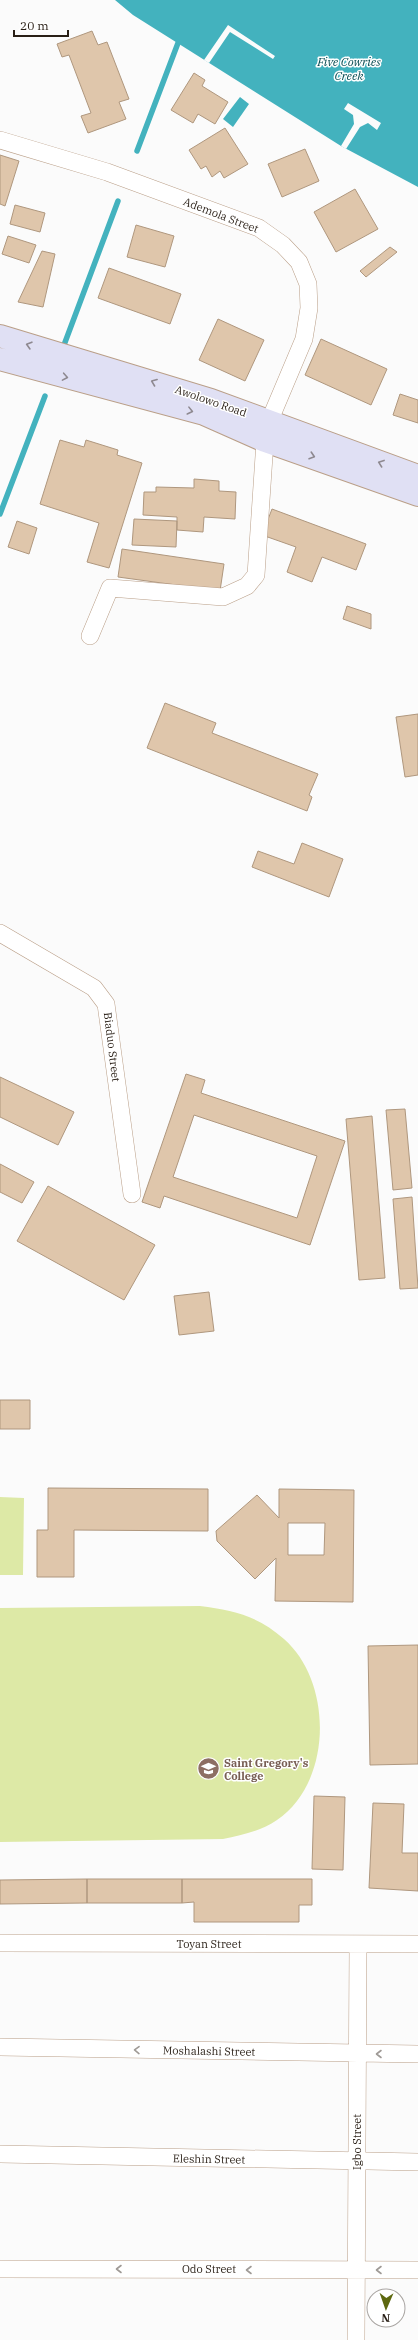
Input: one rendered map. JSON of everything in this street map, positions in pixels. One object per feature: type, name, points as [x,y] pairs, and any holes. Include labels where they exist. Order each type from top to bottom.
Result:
[{"type":"main road","name":"Awolowo Road","points":[[0,336],[146,379],[418,495]]},
{"type":"main road","name":"Awolowo Road","points":[[0,359],[267,431],[418,476]]},
{"type":"street","name":"Ademola Street","points":[[0,140],[107,172],[259,228],[283,245],[299,262],[308,284],[309,308],[304,338],[267,431],[256,575],[247,586],[223,597],[110,588],[90,636]]},
{"type":"street","name":"Biaduo Street","points":[[0,933],[94,988],[106,1004],[132,1194]]},
{"type":"street","name":"Toyan Street","points":[[0,1943],[418,1944]]},
{"type":"street","name":"Igbo Street","points":[[356,2340],[358,1944]]},
{"type":"street","name":"Moshalashi Street","points":[[0,2047],[418,2054]]},
{"type":"street","name":"Eleshin Street","points":[[0,2154],[418,2162]]},
{"type":"street","name":"Odo Street","points":[[0,2269],[418,2270]]},
{"type":"green space","points":[[0,1497],[24,1498],[23,1575],[0,1575]]},
{"type":"green space","points":[[200,1606],[245,1615],[274,1631],[284,1639],[300,1658],[311,1680],[318,1705],[320,1731],[317,1757],[309,1782],[295,1803],[271,1824],[258,1830],[223,1839],[0,1842],[0,1608]]},
{"type":"water","name":"Five Cowries Creek","points":[[115,0],[418,0],[418,187],[341,146],[133,15]]},
{"type":"water","points":[[240,97],[249,104],[233,127],[223,119]]},
{"type":"pier","points":[[228,25],[275,56],[273,59],[230,32],[209,63],[204,60]]},
{"type":"pier","points":[[348,103],[381,123],[377,130],[368,123],[360,127],[346,149],[341,146],[354,124],[353,115],[344,109]]},
{"type":"building","points":[[92,31],[98,45],[107,42],[129,99],[119,102],[126,119],[88,133],[81,116],[91,113],[69,55],[62,57],[57,44]]},
{"type":"building","points":[[194,73],[205,80],[202,86],[228,102],[215,124],[198,114],[193,123],[171,110]]},
{"type":"building","points":[[225,128],[248,164],[224,178],[220,171],[212,177],[206,166],[201,169],[189,150]]},
{"type":"building","points":[[305,149],[319,181],[282,197],[268,164]]},
{"type":"building","points":[[0,155],[19,161],[5,206],[0,204]]},
{"type":"building","points":[[355,189],[378,229],[336,252],[314,212]]},
{"type":"building","points":[[15,205],[45,213],[40,232],[10,224]]},
{"type":"building","points":[[136,225],[174,236],[165,267],[127,257]]},
{"type":"building","points":[[8,236],[36,245],[29,263],[2,254]]},
{"type":"building","points":[[390,247],[397,252],[366,277],[360,271]]},
{"type":"building","points":[[42,251],[55,254],[43,307],[18,302]]},
{"type":"building","points":[[109,268],[181,294],[170,324],[98,298]]},
{"type":"building","points":[[218,319],[264,340],[245,381],[199,360]]},
{"type":"building","points":[[321,339],[387,369],[371,405],[305,375]]},
{"type":"building","points":[[400,394],[418,400],[418,423],[393,415]]},
{"type":"building","points":[[60,440],[84,447],[86,440],[118,450],[117,455],[142,463],[109,568],[87,562],[99,523],[40,504]]},
{"type":"building","points":[[194,479],[219,481],[219,491],[236,492],[235,519],[204,517],[203,532],[177,530],[177,517],[143,515],[144,492],[156,492],[156,487],[194,488]]},
{"type":"building","points":[[272,509],[366,544],[356,570],[322,557],[312,582],[287,572],[296,547],[262,535]]},
{"type":"building","points":[[134,519],[177,521],[176,547],[132,545]]},
{"type":"building","points":[[17,521],[37,528],[29,554],[8,547]]},
{"type":"building","points":[[122,549],[224,564],[220,591],[118,577]]},
{"type":"building","points":[[347,606],[371,614],[371,629],[343,619]]},
{"type":"building","points":[[165,703],[216,723],[212,733],[318,774],[309,795],[312,797],[307,811],[147,748]]},
{"type":"building","points":[[418,714],[418,775],[405,777],[396,717]]},
{"type":"building","points":[[302,843],[343,859],[329,897],[252,867],[258,851],[294,864]]},
{"type":"building","points":[[186,1074],[205,1080],[201,1093],[345,1141],[310,1245],[164,1196],[160,1208],[142,1202]],"holes":[[[194,1115],[317,1156],[297,1218],[173,1177]]]},
{"type":"building","points":[[0,1077],[74,1112],[58,1145],[0,1117]]},
{"type":"building","points":[[405,1109],[412,1188],[393,1190],[386,1110]]},
{"type":"building","points":[[372,1116],[385,1278],[359,1280],[346,1119]]},
{"type":"building","points":[[0,1164],[34,1182],[22,1203],[0,1192]]},
{"type":"building","points":[[48,1186],[155,1245],[124,1300],[17,1241]]},
{"type":"building","points":[[412,1197],[418,1288],[400,1289],[393,1199]]},
{"type":"building","points":[[209,1292],[214,1331],[179,1335],[174,1296]]},
{"type":"building","points":[[0,1400],[30,1400],[30,1429],[0,1429]]},
{"type":"building","points":[[48,1488],[208,1489],[208,1531],[74,1530],[74,1577],[37,1577],[37,1530],[48,1530]]},
{"type":"building","points":[[279,1489],[354,1490],[353,1602],[275,1601],[276,1558],[255,1579],[217,1541],[216,1531],[257,1495],[279,1518]],"holes":[[[288,1523],[325,1523],[324,1555],[288,1555]]]},
{"type":"building","points":[[418,1645],[418,1764],[370,1765],[368,1646]]},
{"type":"building","points":[[314,1796],[345,1797],[343,1870],[312,1869]]},
{"type":"building","points":[[373,1803],[404,1804],[402,1853],[418,1853],[418,1891],[369,1888]]},
{"type":"building","points":[[87,1879],[87,1903],[0,1904],[0,1880]]},
{"type":"building","points":[[87,1879],[182,1879],[182,1903],[87,1903]]},
{"type":"building","points":[[182,1879],[312,1879],[312,1905],[299,1905],[299,1922],[194,1922],[194,1902],[182,1903]]},
{"type":"waterway","points":[[137,151],[178,43]]},
{"type":"waterway","points":[[64,345],[118,201]]},
{"type":"waterway","points":[[0,514],[45,396]]},
{"type":"place","name":"Saint Gregory's College","points":[[209,1769]]}]
